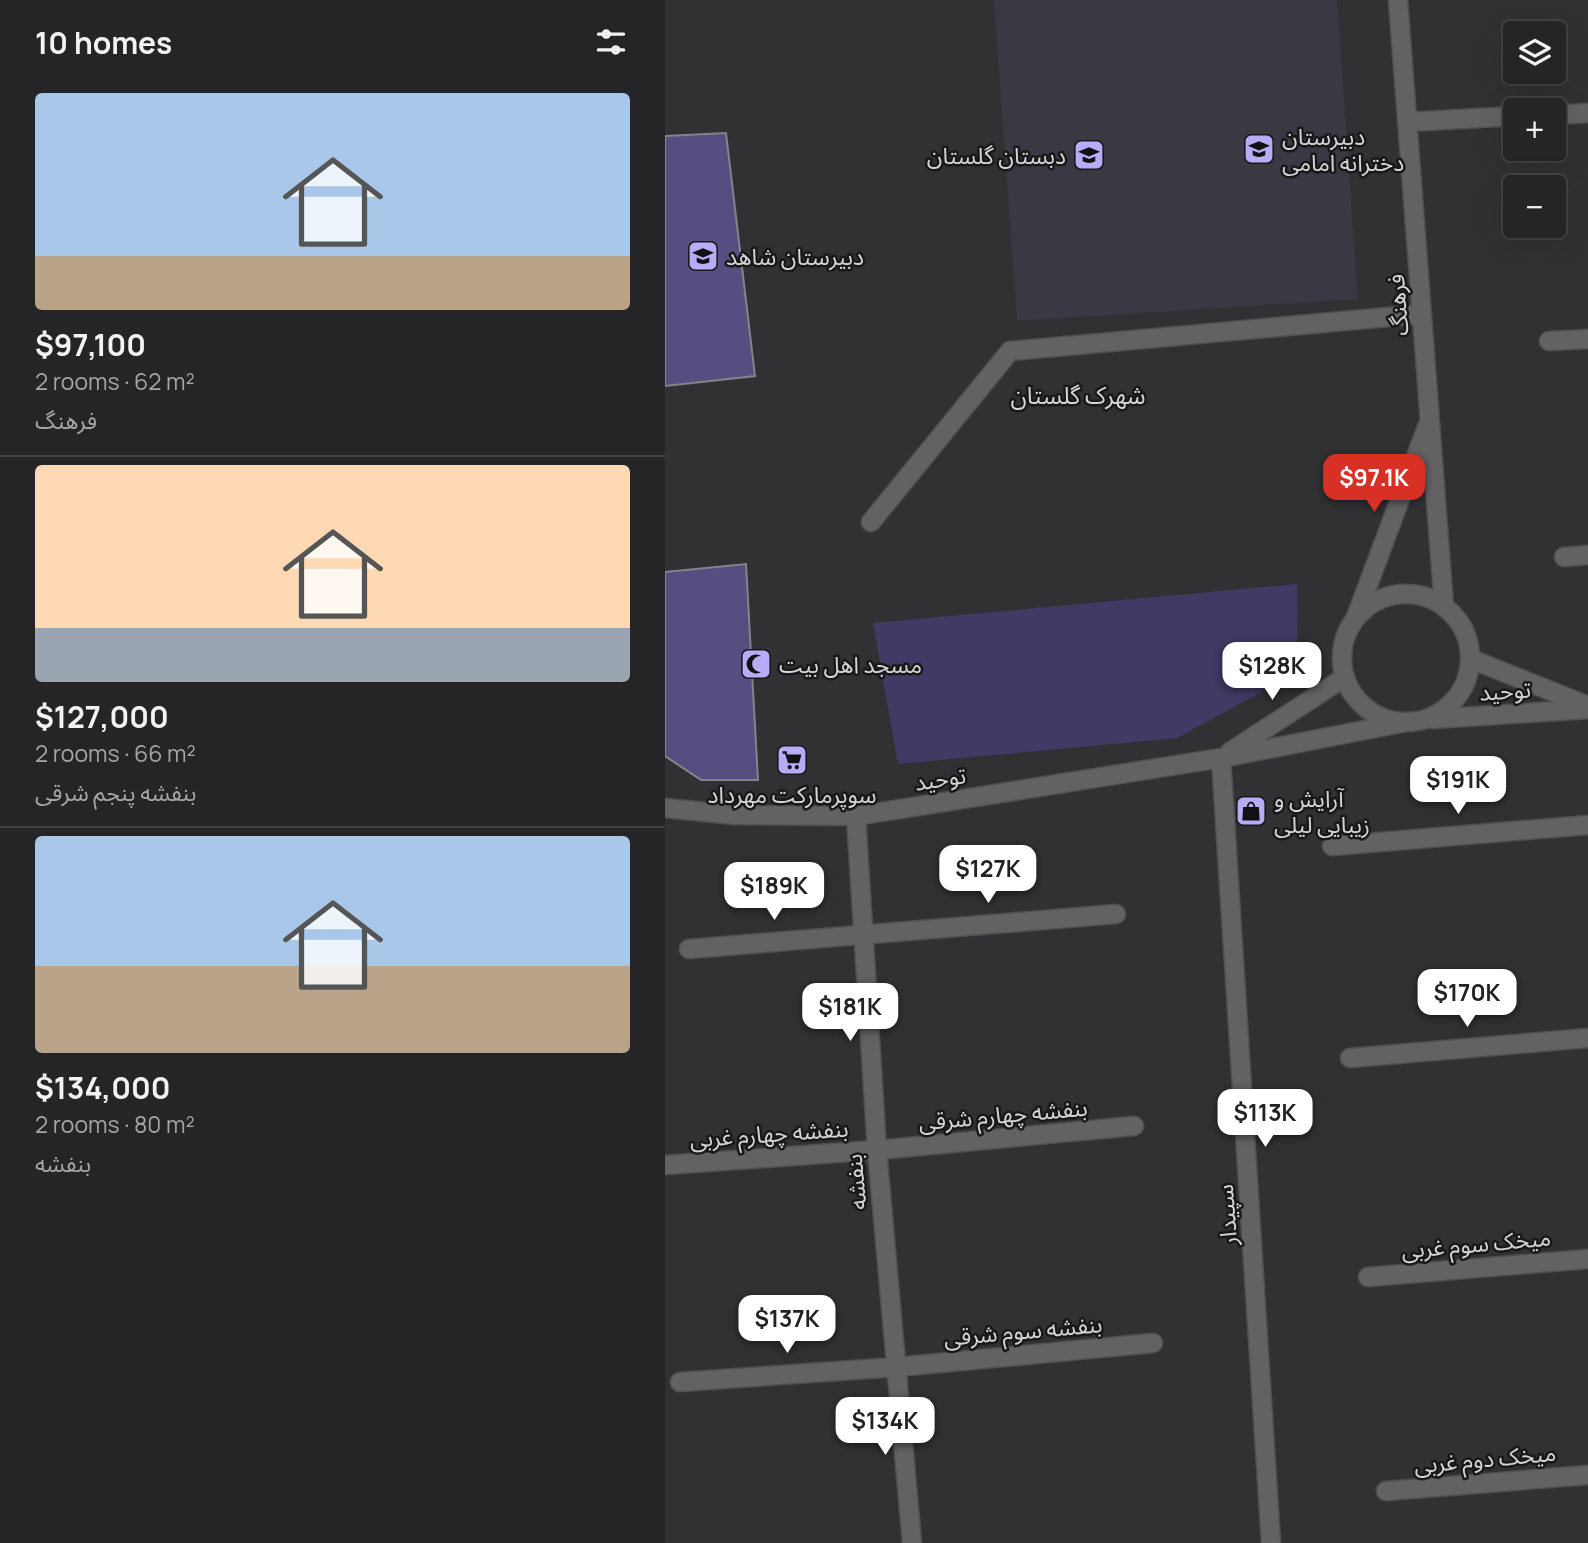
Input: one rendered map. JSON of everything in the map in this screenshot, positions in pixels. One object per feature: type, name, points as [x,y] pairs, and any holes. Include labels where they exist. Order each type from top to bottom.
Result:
[{"type":"street","name":"فرهنگ","points":[[1398,0],[1444,607]]},
{"type":"street","points":[[1566,114],[1588,113]]},
{"type":"street","points":[[1407,122],[1503,117]]},
{"type":"street","points":[[871,522],[1010,351],[1422,314]]},
{"type":"street","points":[[1549,341],[1588,339]]},
{"type":"street","points":[[1355,620],[1369,606],[1397,595],[1426,597],[1444,607],[1458,621],[1468,639],[1471,659],[1467,679],[1458,696],[1444,710],[1426,719],[1406,722],[1386,719],[1369,710],[1354,695],[1345,677],[1342,657],[1346,638],[1430,421]]},
{"type":"street","points":[[1564,557],[1588,555]]},
{"type":"street","name":"توحید","points":[[1471,659],[1588,707]]},
{"type":"street","name":"توحید","points":[[1221,758],[1345,677]]},
{"type":"street","name":"توحید","points":[[1426,719],[1588,707]]},
{"type":"street","name":"توحید","points":[[665,808],[735,815],[856,817],[1221,758],[1406,722]]},
{"type":"street","name":"سپیدار","points":[[1221,758],[1271,1543]]},
{"type":"street","name":"بنفشه","points":[[856,817],[877,1150],[912,1543]]},
{"type":"street","points":[[1332,846],[1588,825]]},
{"type":"street","points":[[689,949],[1116,914]]},
{"type":"street","points":[[1350,1058],[1588,1038]]},
{"type":"street","name":"بنفشه چهارم شرقی","points":[[877,1150],[1134,1126]]},
{"type":"street","name":"بنفشه چهارم غربی","points":[[665,1165],[877,1150]]},
{"type":"street","name":"میخک سوم غربی","points":[[1368,1277],[1588,1259]]},
{"type":"street","name":"بنفشه سوم شرقی","points":[[680,1382],[897,1367],[1153,1343]]},
{"type":"street","name":"میخک دوم غربی","points":[[1387,1491],[1588,1475]]},
{"type":"shaded area","points":[[994,0],[1337,0],[1358,299],[1017,321]]},
{"type":"shaded area","points":[[1297,584],[1298,672],[1177,738],[898,764],[873,623]]},
{"type":"building","name":"دبیرستان شاهد","points":[[726,133],[755,376],[665,386],[665,136]]},
{"type":"building","points":[[746,564],[758,780],[701,780],[665,756],[665,572]]},
{"type":"place","name":"دبیرستان دخترانه امامی","points":[[1259,149]]},
{"type":"place","name":"دبستان گلستان","points":[[1089,155]]},
{"type":"place","name":"دبیرستان شاهد","points":[[703,256]]},
{"type":"place","name":"مسجد اهل بیت","points":[[756,664]]},
{"type":"place","name":"سوپرمارکت مهرداد","points":[[792,760]]},
{"type":"place","name":"آرایش و زیبایی لیلی","points":[[1251,811]]},
{"type":"district","name":"شهرک گلستان","points":[[1078,394]]}]
